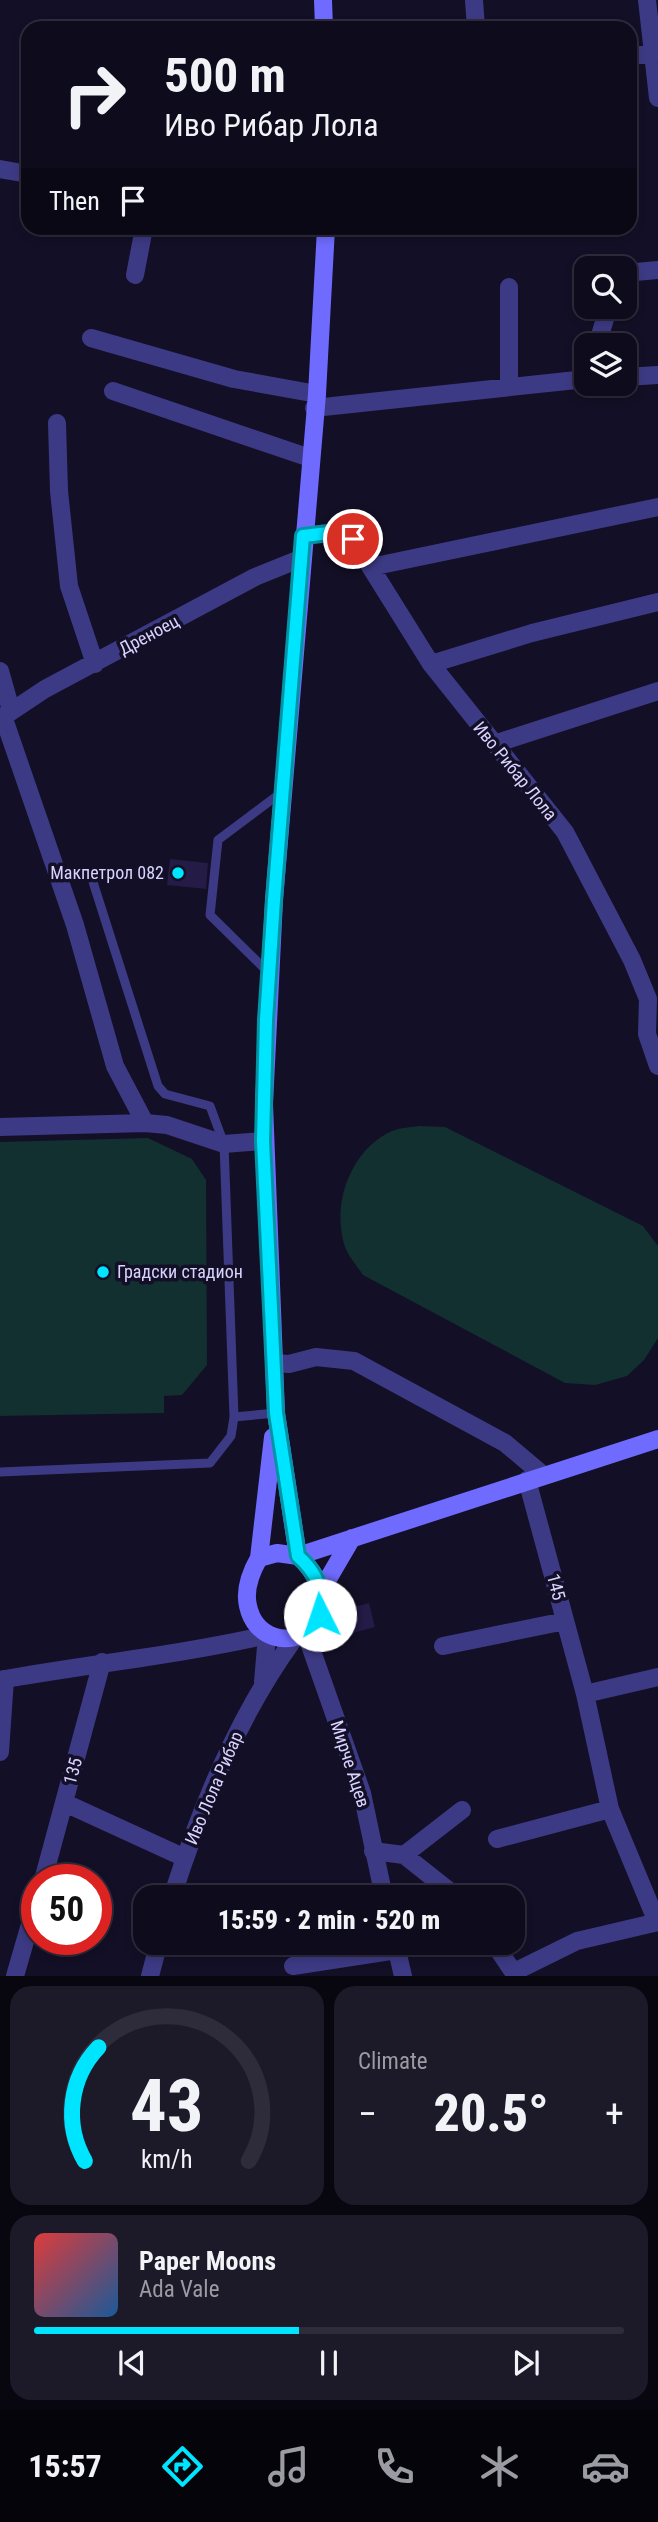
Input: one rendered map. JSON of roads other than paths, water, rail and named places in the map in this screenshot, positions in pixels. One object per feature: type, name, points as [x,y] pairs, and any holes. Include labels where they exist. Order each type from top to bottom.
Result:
[{"type":"main road","points":[[323,0],[324,21]]},
{"type":"main road","points":[[276,1413],[259,1558],[248,1583],[248,1606],[258,1627],[267,1635],[300,1637],[320,1615],[321,1591],[313,1568],[298,1556],[276,1413],[263,1141],[266,1020],[316,401],[326,235]]},
{"type":"main road","points":[[259,1558],[277,1553],[298,1556],[658,1439]]},
{"type":"main road","points":[[321,1591],[352,1538]]},
{"type":"street","points":[[474,0],[476,21]]},
{"type":"street","points":[[647,0],[656,53],[658,97]]},
{"type":"street","points":[[637,55],[656,53]]},
{"type":"street","points":[[0,169],[21,173]]},
{"type":"street","points":[[135,275],[143,235]]},
{"type":"street","points":[[637,272],[658,270]]},
{"type":"street","points":[[509,287],[509,387]]},
{"type":"street","points":[[91,338],[316,401],[509,387],[574,379]]},
{"type":"street","points":[[637,376],[658,375]]},
{"type":"street","points":[[113,391],[310,458]]},
{"type":"street","points":[[57,423],[59,491],[69,586],[95,664]]},
{"type":"street","points":[[371,567],[658,507]]},
{"type":"street","name":"Иво Рибар Лола","points":[[303,536],[338,532],[353,539],[431,664],[565,832],[632,960],[648,999],[647,1034],[658,1066]]},
{"type":"street","name":"Дреноец","points":[[5,715],[256,577],[302,558]]},
{"type":"street","points":[[431,664],[532,633],[658,602]]},
{"type":"street","points":[[0,671],[5,715],[75,925],[115,1066],[145,1123]]},
{"type":"street","points":[[494,744],[658,691]]},
{"type":"street","points":[[648,999],[658,1016]]},
{"type":"street","points":[[0,1127],[145,1123],[167,1125],[224,1144],[263,1141]]},
{"type":"street","points":[[274,1363],[289,1364],[316,1357],[354,1361],[505,1443],[535,1478]]},
{"type":"street","name":"145","points":[[535,1478],[565,1620],[585,1694],[610,1809],[657,1922]]},
{"type":"street","points":[[443,1646],[565,1620]]},
{"type":"street","points":[[0,1752],[2,1679],[102,1661],[211,1648],[267,1635],[262,1682]]},
{"type":"street","points":[[262,1682],[300,1637]]},
{"type":"street","name":"Мирче Ацев","points":[[300,1637],[362,1793],[381,1885]]},
{"type":"street","name":"135","points":[[48,1864],[102,1661]]},
{"type":"street","points":[[585,1694],[658,1677]]},
{"type":"street","name":"Иво Лола Рибар","points":[[176,1885],[184,1858],[262,1682]]},
{"type":"street","points":[[65,1803],[184,1858]]},
{"type":"street","points":[[497,1839],[610,1809]]},
{"type":"street","points":[[404,1855],[462,1810]]},
{"type":"street","points":[[373,1851],[404,1855],[442,1885]]},
{"type":"street","points":[[502,1955],[515,1974],[577,1941],[657,1922]]},
{"type":"street","points":[[15,1976],[21,1955]]},
{"type":"street","points":[[150,1976],[156,1955]]},
{"type":"street","points":[[293,1966],[350,1955]]},
{"type":"street","points":[[398,1955],[404,1976]]},
{"type":"lane","points":[[271,975],[211,915],[218,840],[284,791]]},
{"type":"lane","points":[[0,1472],[210,1463],[231,1436],[234,1417],[224,1144],[210,1106],[165,1094],[158,1086],[93,882]]},
{"type":"lane","points":[[234,1417],[276,1413]]},
{"type":"place","name":"Макпетрол 082","points":[[178,873]]},
{"type":"place","name":"Градски стадион","points":[[103,1272]]}]
